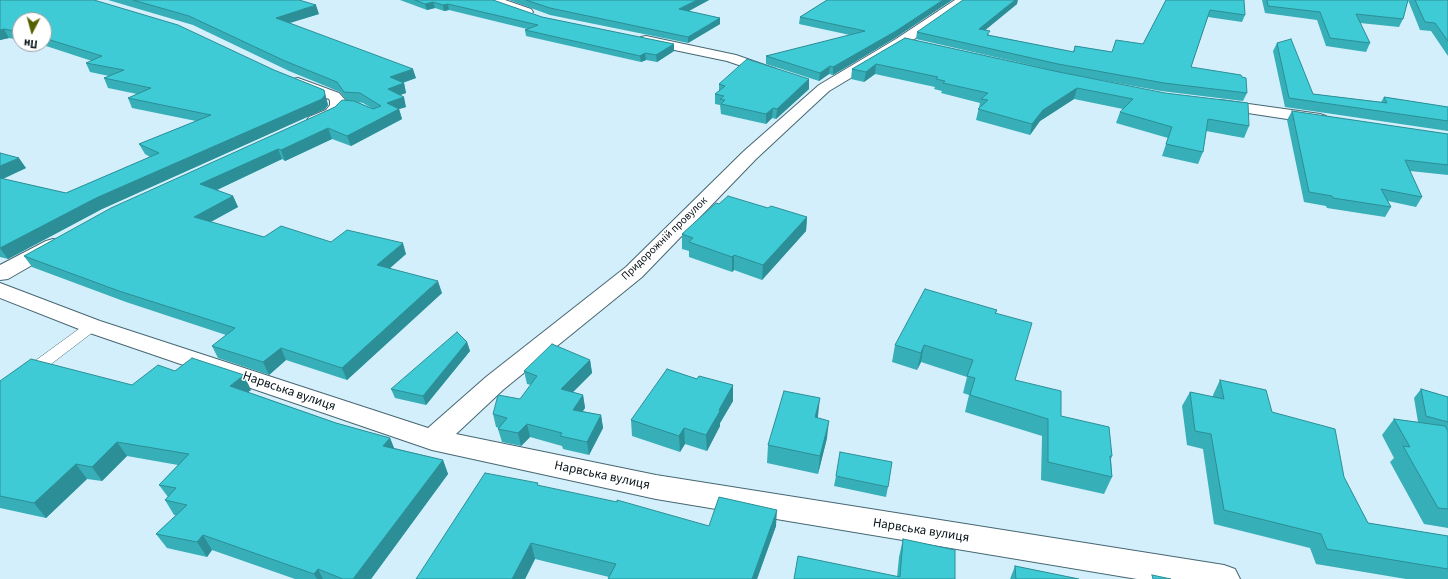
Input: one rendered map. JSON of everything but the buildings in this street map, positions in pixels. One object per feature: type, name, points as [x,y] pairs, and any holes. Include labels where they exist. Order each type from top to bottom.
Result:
[{"type":"street","points":[[494,0],[540,17]]},
{"type":"street","name":"Придорожній провулок","points":[[432,440],[495,382],[634,272],[817,86],[908,44],[963,0]]},
{"type":"street","points":[[633,37],[731,58],[787,77]]},
{"type":"street","points":[[283,75],[334,96],[342,106],[332,113],[299,128]]},
{"type":"street","points":[[1206,103],[1338,121]]},
{"type":"street","points":[[0,274],[64,239]]},
{"type":"street","name":"Нарвська вулиця","points":[[0,290],[92,326],[432,440],[656,487],[1224,579]]},
{"type":"lane","points":[[18,381],[92,326]]}]
